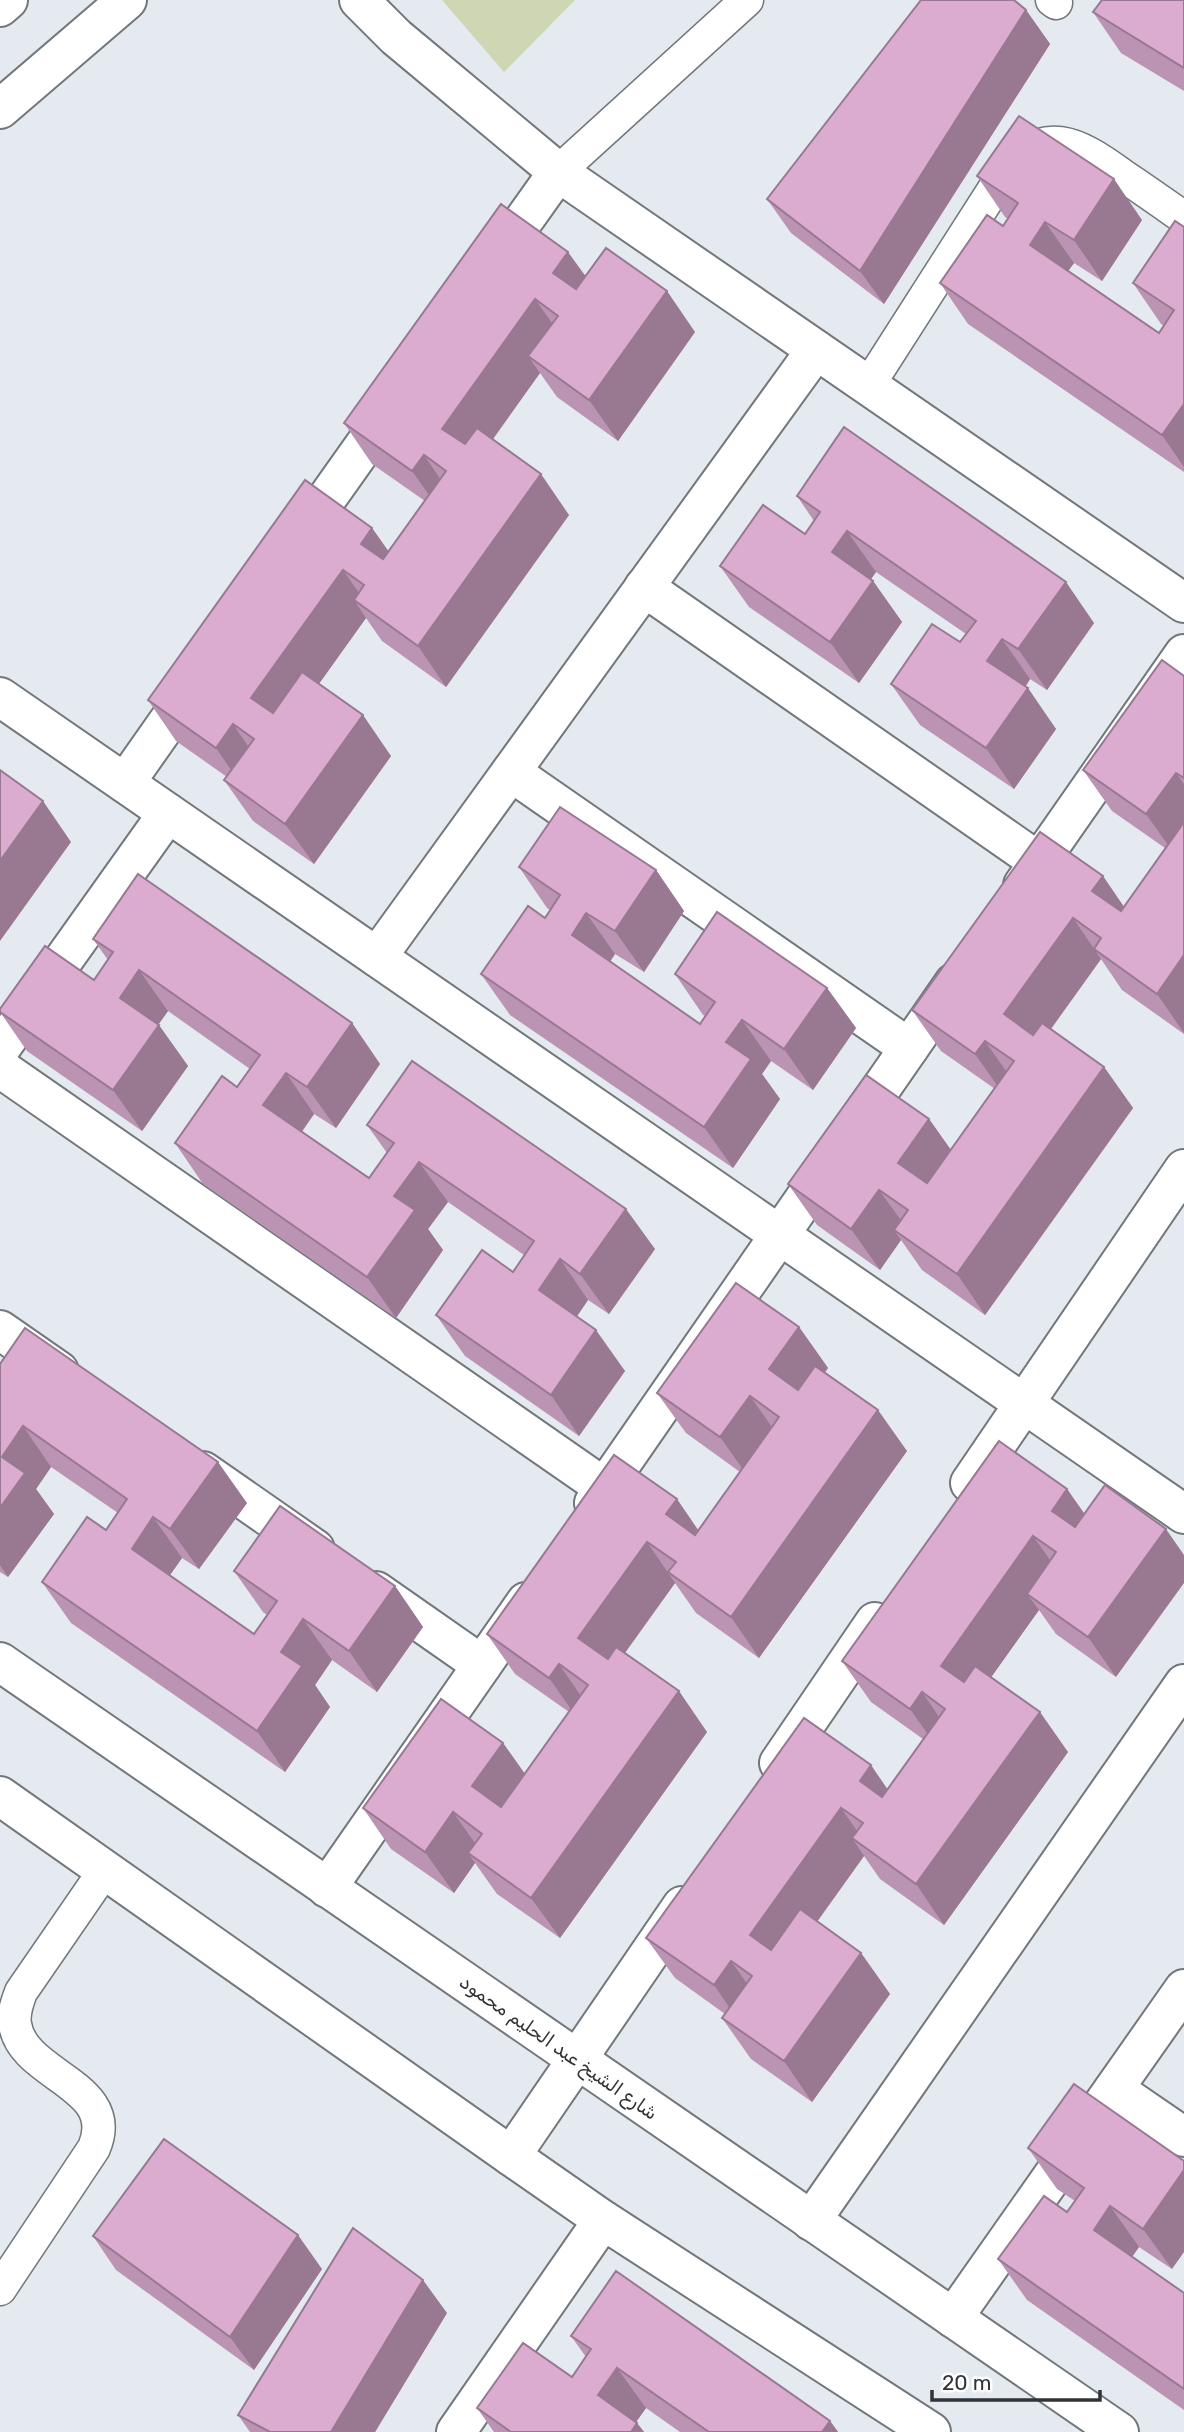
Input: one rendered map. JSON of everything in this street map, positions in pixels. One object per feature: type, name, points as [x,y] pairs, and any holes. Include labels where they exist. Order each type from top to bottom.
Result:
[{"type":"street","points":[[0,6],[8,0]]},
{"type":"street","points":[[0,109],[127,0]]},
{"type":"street","points":[[359,0],[396,37],[558,172],[1184,603]]},
{"type":"street","points":[[477,286],[558,172]]},
{"type":"street","points":[[377,957],[816,350]]},
{"type":"street","points":[[277,568],[413,376]]},
{"type":"street","points":[[644,587],[1039,862]]},
{"type":"street","points":[[1001,917],[1184,654]]},
{"type":"street","points":[[125,783],[213,659]]},
{"type":"street","points":[[0,697],[1184,1514]]},
{"type":"street","points":[[511,772],[909,1048]]},
{"type":"street","points":[[0,1049],[168,813]]},
{"type":"street","points":[[574,1532],[970,960]]},
{"type":"street","points":[[0,1068],[605,1488]]},
{"type":"street","points":[[954,1507],[1184,1170]]},
{"type":"street","points":[[0,1330],[92,1394]]},
{"type":"street","points":[[172,1450],[482,1665]]},
{"type":"street","points":[[327,1888],[543,1576]]},
{"type":"street","points":[[757,1795],[891,1600]]},
{"type":"street","name":"شارع الشيخ عبد الحليم محمود","points":[[0,1662],[1119,2432]]},
{"type":"street","points":[[811,2221],[1184,1684]]},
{"type":"street","points":[[0,1796],[603,2220],[932,2432]]},
{"type":"street","points":[[511,2157],[702,1875]]},
{"type":"street","points":[[953,2318],[1184,1989]]},
{"type":"street","points":[[1114,2089],[1184,2137]]},
{"type":"street","points":[[456,2432],[603,2220]]},
{"type":"lane","points":[[558,172],[747,0]]},
{"type":"lane","points":[[868,386],[1003,175],[1015,159],[1032,148],[1052,142],[1072,144],[1090,152],[1184,218]]},
{"type":"lane","points":[[0,2289],[100,2135],[100,2122],[95,2109],[86,2098],[21,2041],[15,2025],[15,2008],[21,1992],[105,1870]]},
{"type":"green space","points":[[442,0],[575,0],[504,72]]},
{"type":"building","points":[[921,0],[1014,0],[1026,10],[860,271],[767,199]]},
{"type":"building","points":[[1102,0],[1184,0],[1184,68],[1093,12]]},
{"type":"building","points":[[1019,116],[1114,179],[1074,240],[1045,222],[1030,245],[1159,333],[1174,310],[1133,283],[1175,221],[1184,227],[1184,404],[1162,435],[940,283],[987,215],[1003,226],[1018,203],[977,176]]},
{"type":"building","points":[[501,204],[568,252],[553,273],[576,289],[606,248],[667,291],[589,400],[528,356],[558,316],[535,299],[442,429],[465,444],[477,428],[541,474],[418,646],[354,600],[364,585],[343,570],[251,698],[273,713],[302,672],[363,715],[285,824],[224,780],[254,739],[233,724],[216,748],[148,700],[305,480],[372,528],[361,544],[383,559],[446,471],[424,455],[412,471],[344,423]]},
{"type":"building","points":[[844,427],[1066,582],[1018,649],[1002,639],[987,661],[1028,688],[986,748],[891,684],[932,624],[960,642],[976,621],[847,531],[832,552],[873,581],[830,642],[720,566],[763,505],[805,534],[820,512],[797,496]]},
{"type":"building","points":[[1162,660],[1184,676],[1184,778],[1176,773],[1146,814],[1083,770]]},
{"type":"building","points":[[0,770],[43,801],[0,861]]},
{"type":"building","points":[[560,807],[656,870],[615,931],[586,913],[572,935],[700,1024],[715,1002],[675,974],[717,912],[827,988],[784,1049],[742,1020],[726,1042],[751,1059],[704,1127],[481,974],[528,906],[545,918],[560,895],[519,867]]},
{"type":"building","points":[[1184,822],[1184,955],[1157,994],[1094,949],[1101,938],[1073,918],[1004,1014],[1033,1035],[1042,1023],[1104,1067],[957,1274],[894,1230],[908,1210],[879,1190],[851,1229],[788,1184],[866,1075],[929,1119],[898,1163],[927,1183],[1014,1061],[985,1041],[975,1054],[912,1010],[1040,832],[1103,876],[1092,891],[1121,911]]},
{"type":"building","points":[[138,874],[352,1023],[307,1087],[286,1073],[263,1105],[369,1178],[394,1143],[367,1125],[412,1061],[626,1209],[580,1274],[560,1259],[539,1290],[596,1330],[551,1395],[436,1315],[482,1250],[513,1272],[534,1241],[419,1162],[394,1196],[415,1210],[367,1277],[175,1143],[222,1076],[237,1087],[260,1055],[139,970],[120,998],[159,1025],[113,1090],[0,1012],[45,946],[94,980],[113,952],[93,939]]},
{"type":"building","points":[[736,1283],[799,1327],[769,1369],[798,1390],[815,1366],[878,1410],[731,1617],[668,1572],[676,1562],[647,1542],[578,1638],[608,1659],[616,1647],[679,1691],[531,1898],[468,1853],[482,1834],[453,1812],[425,1852],[363,1808],[441,1699],[503,1743],[472,1786],[501,1807],[588,1685],[559,1664],[549,1678],[487,1634],[614,1455],[677,1499],[666,1514],[695,1535],[779,1417],[750,1396],[720,1437],[657,1393]]},
{"type":"building","points":[[25,1328],[218,1462],[170,1529],[153,1517],[132,1549],[254,1634],[277,1601],[234,1571],[280,1506],[395,1586],[349,1651],[303,1619],[281,1652],[302,1666],[257,1731],[42,1582],[87,1517],[106,1530],[127,1499],[23,1426],[2,1457],[25,1473],[0,1508],[0,1364]]},
{"type":"building","points":[[999,1441],[1067,1489],[1052,1511],[1075,1527],[1105,1485],[1166,1529],[1088,1637],[1027,1594],[1056,1552],[1033,1536],[941,1666],[964,1682],[975,1666],[1040,1712],[916,1884],[852,1838],[863,1823],[841,1808],[750,1935],[771,1950],[800,1909],[861,1953],[784,2061],[722,2018],[752,1976],[731,1961],[714,1985],[646,1938],[804,1718],[871,1765],[860,1781],[882,1797],[945,1709],[922,1692],[910,1709],[842,1661]]},
{"type":"building","points":[[1074,2084],[1184,2161],[1184,2170],[1143,2229],[1110,2206],[1094,2230],[1184,2293],[1184,2389],[998,2259],[1044,2196],[1067,2212],[1084,2188],[1028,2148]]},
{"type":"building","points":[[164,2139],[298,2235],[230,2337],[93,2236]]},
{"type":"building","points":[[353,2228],[423,2280],[331,2432],[270,2432],[238,2415]]},
{"type":"building","points":[[616,2271],[830,2421],[822,2432],[709,2432],[617,2368],[598,2395],[637,2423],[631,2432],[511,2432],[477,2408],[523,2343],[572,2377],[591,2349],[571,2336]]}]
